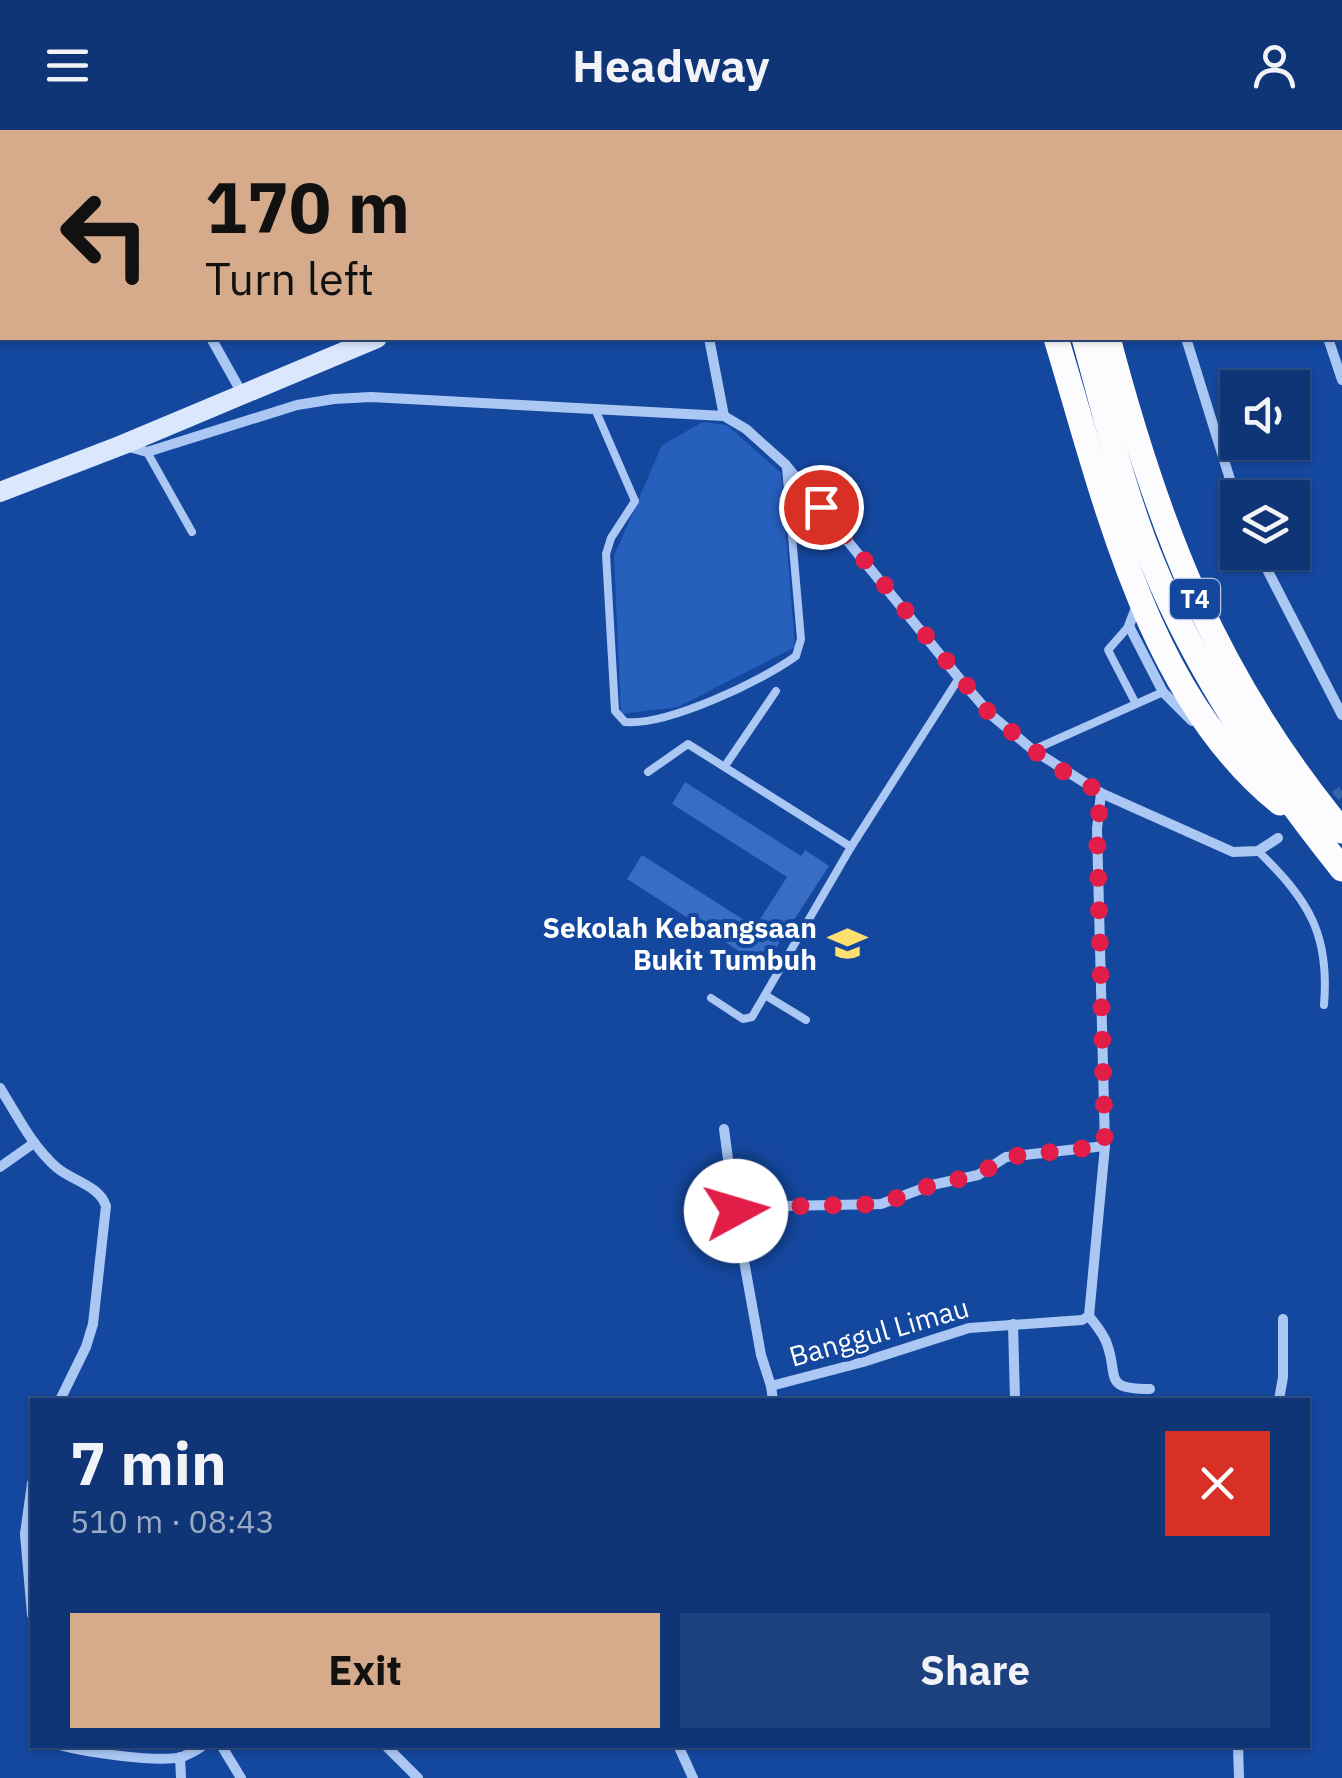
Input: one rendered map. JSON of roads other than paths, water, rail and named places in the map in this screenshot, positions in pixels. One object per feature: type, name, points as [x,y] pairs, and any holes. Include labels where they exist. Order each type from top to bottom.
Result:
[{"type":"highway","points":[[1057,340],[1097,471],[1165,654],[1220,744],[1260,786],[1308,826]]},
{"type":"highway","name":"T4","points":[[1109,340],[1160,516],[1192,594],[1254,712],[1342,831]]},
{"type":"highway","name":"T4","points":[[1088,350],[1135,511],[1180,626],[1246,740],[1342,869]]},
{"type":"main road","points":[[0,492],[122,446],[372,340]]},
{"type":"street","points":[[212,340],[243,396]]},
{"type":"street","points":[[708,340],[724,416]]},
{"type":"street","points":[[1187,340],[1230,480]]},
{"type":"street","points":[[1329,340],[1342,380]]},
{"type":"street","points":[[122,446],[147,452],[297,406],[372,396],[724,416],[756,437],[785,464],[990,714],[1032,750],[1102,793],[1233,852],[1258,850],[1278,838]]},
{"type":"street","points":[[1267,570],[1342,715]]},
{"type":"street","points":[[1140,594],[1129,626],[1163,692],[1220,744]]},
{"type":"street","points":[[1102,793],[1097,829],[1105,1146],[1089,1316],[1108,1346],[1109,1364],[1116,1381],[1128,1389],[1150,1389]]},
{"type":"street","points":[[0,1088],[34,1143],[68,1177],[98,1193],[108,1215],[89,1337],[61,1398]]},
{"type":"street","points":[[724,1129],[761,1354],[771,1386]]},
{"type":"street","points":[[0,1167],[34,1143]]},
{"type":"street","points":[[736,1211],[881,1204],[932,1185],[978,1175],[1006,1157],[1105,1146]]},
{"type":"street","name":"Banggul Limau","points":[[773,1398],[771,1386],[970,1328],[1082,1320],[1089,1316]]},
{"type":"street","points":[[1279,1398],[1283,1318]]},
{"type":"street","points":[[1013,1324],[1016,1398]]},
{"type":"street","points":[[30,1497],[25,1534],[30,1591]]},
{"type":"street","points":[[78,1748],[130,1756],[180,1757],[198,1748]]},
{"type":"street","points":[[223,1748],[241,1778]]},
{"type":"street","points":[[388,1748],[418,1778]]},
{"type":"street","points":[[679,1748],[694,1778]]},
{"type":"street","points":[[1238,1748],[1239,1778]]},
{"type":"street","points":[[180,1757],[181,1778]]},
{"type":"lane","points":[[594,407],[635,501],[611,538],[606,554],[615,711],[625,722],[649,723],[680,712],[727,693],[796,656],[802,639],[785,464]]},
{"type":"lane","points":[[147,452],[192,532]]},
{"type":"lane","points":[[1129,626],[1108,650],[1136,704]]},
{"type":"lane","points":[[711,998],[744,1019],[752,1017],[851,847],[959,678]]},
{"type":"lane","points":[[724,766],[776,691]]},
{"type":"lane","points":[[1032,750],[1163,692]]},
{"type":"lane","points":[[648,772],[688,744],[851,847]]},
{"type":"lane","points":[[1258,850],[1308,906],[1322,938],[1327,971],[1324,1005]]},
{"type":"lane","points":[[765,995],[806,1020]]},
{"type":"tunnel","points":[[1323,805],[1342,791]]},
{"type":"place","name":"Sekolah Kebangsaan Bukit Tumbuh","points":[[847,944]]}]
